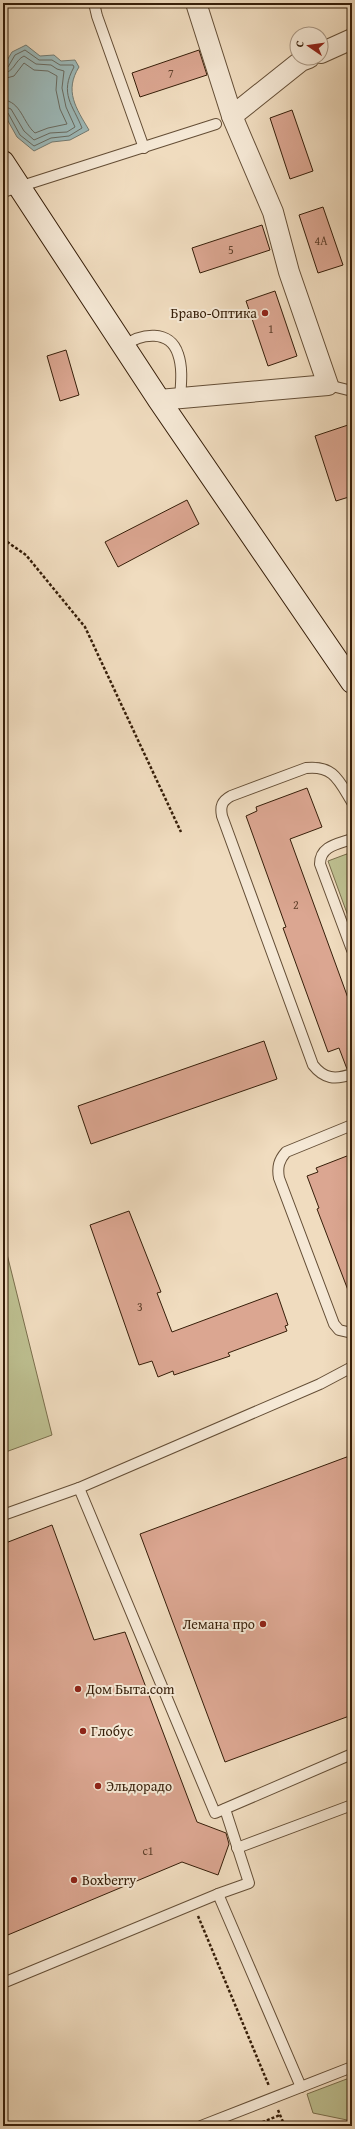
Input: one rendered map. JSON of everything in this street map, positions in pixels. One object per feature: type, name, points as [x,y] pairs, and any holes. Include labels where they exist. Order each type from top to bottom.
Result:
[{"type":"street","points":[[170,399],[328,386],[289,272],[273,212],[224,120],[196,3]]},
{"type":"street","points":[[329,49],[352,39]]},
{"type":"street","points":[[224,120],[295,66]]},
{"type":"street","points":[[3,162],[11,190],[124,346],[170,399],[352,682]]},
{"type":"lane","points":[[94,3],[97,16],[144,148]]},
{"type":"lane","points":[[11,190],[144,148],[224,120]]},
{"type":"lane","points":[[124,346],[132,340],[144,336],[159,335],[169,341],[178,353],[182,377],[170,399]]},
{"type":"lane","points":[[328,386],[352,391]]},
{"type":"lane","points":[[352,802],[329,770],[318,767],[306,768],[231,796],[224,800],[221,807],[222,816],[313,1065],[320,1074],[332,1078],[352,1074]]},
{"type":"lane","points":[[352,839],[324,850],[320,857],[320,864],[352,950]]},
{"type":"lane","points":[[352,1125],[286,1152],[279,1160],[277,1170],[334,1324],[339,1330],[352,1333]]},
{"type":"lane","points":[[3,1515],[79,1488],[320,1384],[352,1367]]},
{"type":"lane","points":[[79,1488],[215,1813],[352,1754]]},
{"type":"lane","points":[[237,1848],[352,1805]]},
{"type":"lane","points":[[3,1983],[193,1904],[249,1883],[225,1809]]},
{"type":"lane","points":[[218,1894],[301,2087]]},
{"type":"lane","points":[[201,2126],[352,2067]]},
{"type":"path","points":[[3,539],[26,555],[85,626],[181,832]]},
{"type":"path","points":[[193,1904],[283,2122],[296,2126]]},
{"type":"path","points":[[253,2126],[280,2115]]},
{"type":"green space","points":[[352,852],[352,927],[328,861]]},
{"type":"green space","points":[[5,1246],[52,1435],[3,1453],[3,1247]]},
{"type":"green space","points":[[352,2077],[352,2115],[347,2120],[313,2113],[307,2094]]},
{"type":"water","points":[[26,45],[40,56],[54,55],[61,61],[75,60],[79,67],[72,84],[72,92],[76,107],[89,130],[70,140],[52,142],[34,151],[17,137],[3,112],[3,67],[12,52]]},
{"type":"building","points":[[199,50],[207,75],[140,97],[132,73]]},
{"type":"building","points":[[292,110],[313,171],[290,179],[270,118]]},
{"type":"building","points":[[323,207],[343,265],[318,273],[299,215]]},
{"type":"building","points":[[262,225],[270,250],[200,273],[192,248]]},
{"type":"building","points":[[275,291],[297,356],[268,366],[246,301]]},
{"type":"building","points":[[66,350],[79,395],[60,401],[47,356]]},
{"type":"building","points":[[348,425],[352,439],[352,496],[336,501],[315,436]]},
{"type":"building","points":[[187,500],[199,524],[118,567],[105,542]]},
{"type":"building","points":[[307,788],[322,827],[290,839],[352,1009],[352,1068],[347,1069],[339,1048],[328,1052],[283,928],[286,927],[246,816],[257,811],[256,807]]},
{"type":"building","points":[[264,1041],[277,1079],[91,1144],[78,1106]]},
{"type":"building","points":[[352,1154],[352,1188],[348,1190],[352,1200],[351,1298],[317,1209],[319,1208],[307,1176],[318,1172],[316,1168]]},
{"type":"building","points":[[129,1211],[161,1292],[157,1293],[172,1332],[277,1293],[288,1325],[285,1326],[287,1331],[228,1353],[230,1356],[174,1375],[173,1371],[158,1377],[152,1361],[139,1365],[90,1225]]},
{"type":"building","name":"Лемана про","points":[[352,1455],[352,1715],[225,1762],[140,1534]]},
{"type":"building","name":"Глобус","points":[[52,1525],[94,1640],[125,1632],[197,1822],[226,1833],[229,1844],[218,1875],[182,1862],[3,1937],[3,1544]]},
{"type":"place","name":"Браво-Оптика","points":[[265,313]]},
{"type":"place","name":"Лемана про","points":[[263,1624]]},
{"type":"place","name":"Дом Быта.com","points":[[78,1689]]},
{"type":"place","name":"Глобус","points":[[83,1731]]},
{"type":"place","name":"Эльдорадо","points":[[98,1786]]},
{"type":"place","name":"Boxberry","points":[[74,1880]]}]
